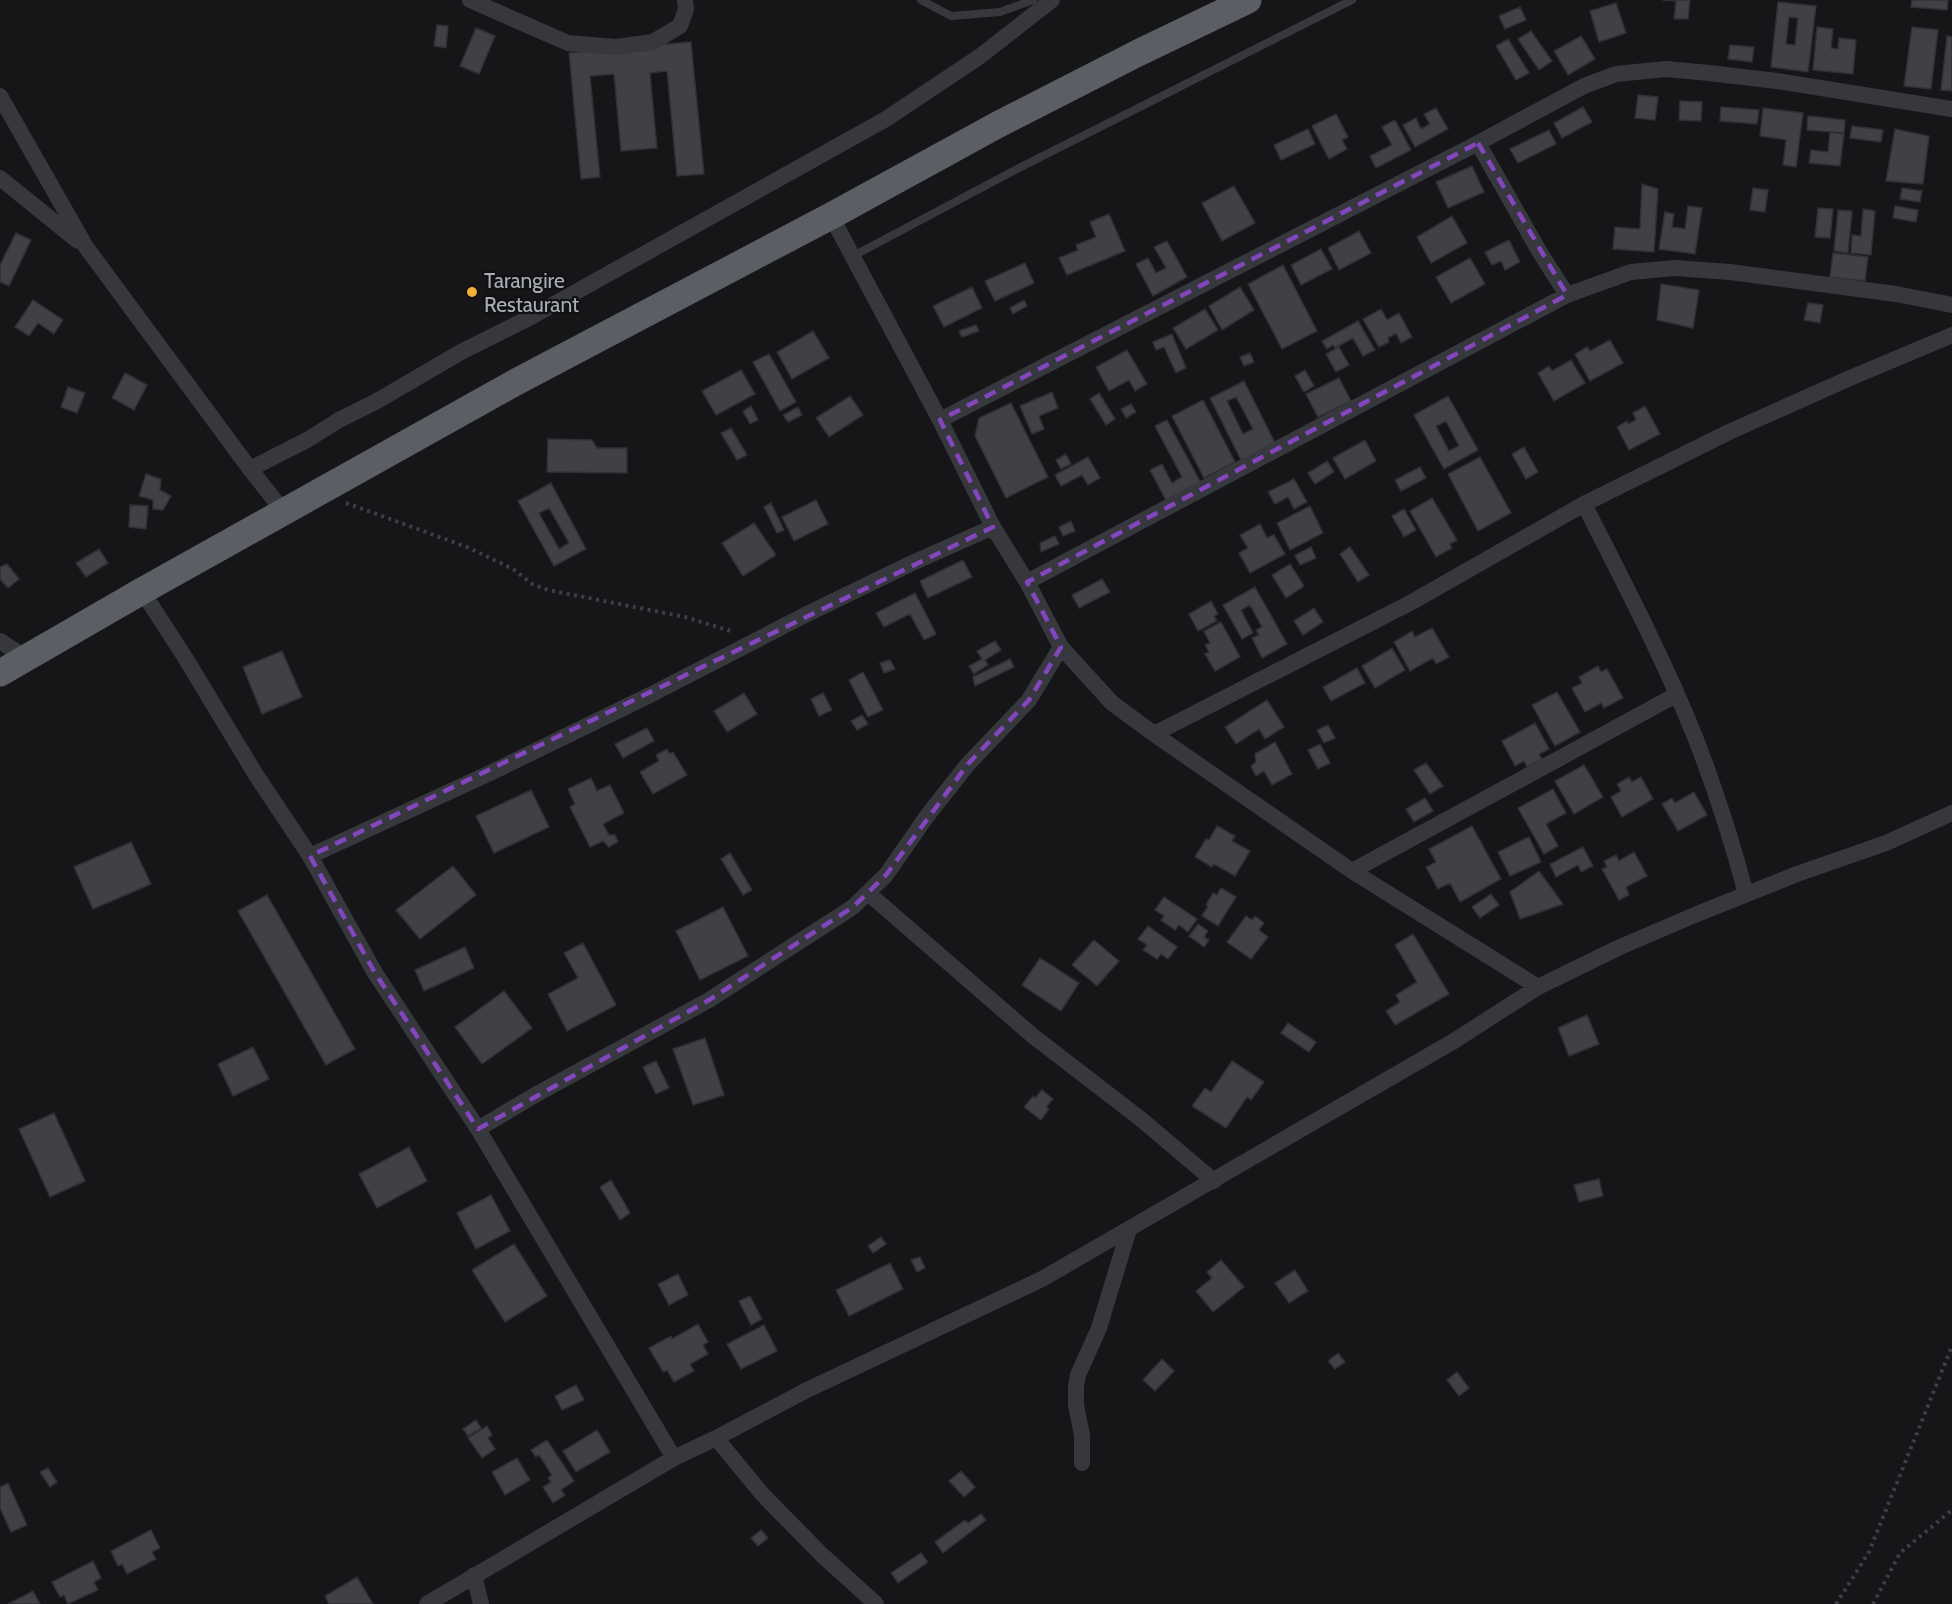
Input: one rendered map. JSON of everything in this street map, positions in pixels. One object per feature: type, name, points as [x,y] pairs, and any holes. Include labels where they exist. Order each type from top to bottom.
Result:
[{"type":"highway","points":[[0,673],[516,382],[831,216],[999,124],[1138,52],[1248,0]]},
{"type":"street","points":[[470,0],[568,43],[616,46],[653,42],[680,26],[686,9],[685,0]]},
{"type":"street","points":[[250,469],[307,440],[461,352],[531,317],[876,124],[979,57],[1052,0]]},
{"type":"street","points":[[940,420],[1584,86],[1616,74],[1666,69],[1777,81],[1952,108]]},
{"type":"street","points":[[0,96],[86,247],[284,512]]},
{"type":"street","points":[[1478,143],[1539,251],[1567,295]]},
{"type":"street","points":[[0,178],[86,247]]},
{"type":"street","points":[[831,216],[940,420],[993,527],[1027,582],[1061,647],[1112,703],[1352,871],[1538,987]]},
{"type":"street","points":[[1027,582],[1567,295],[1631,272],[1675,268],[1742,273],[1952,304]]},
{"type":"street","points":[[1154,734],[1413,602],[1584,504],[1729,432],[1952,335]]},
{"type":"street","points":[[1584,504],[1641,615],[1694,735],[1733,844],[1746,894]]},
{"type":"street","points":[[310,856],[554,742],[910,564],[993,527]]},
{"type":"street","points":[[142,591],[256,775],[310,856],[375,973],[478,1129],[674,1458]]},
{"type":"street","points":[[0,641],[26,658]]},
{"type":"street","points":[[478,1129],[535,1095],[709,1000],[853,907],[886,875],[927,816],[968,764],[1029,700],[1061,647]]},
{"type":"street","points":[[1352,871],[1676,695]]},
{"type":"street","points":[[427,1604],[674,1458],[807,1390],[1042,1279],[1454,1041],[1538,987],[1620,947],[1746,894],[1886,843],[1952,813]]},
{"type":"street","points":[[868,893],[1033,1036],[1142,1120],[1214,1181]]},
{"type":"street","points":[[1082,1463],[1082,1435],[1076,1405],[1076,1386],[1099,1328],[1129,1230]]},
{"type":"street","points":[[716,1438],[770,1502],[822,1555],[876,1604]]},
{"type":"street","points":[[474,1575],[481,1604]]},
{"type":"lane","points":[[921,0],[951,16],[1000,12],[1033,0]]},
{"type":"lane","points":[[853,256],[1019,168],[1352,0]]},
{"type":"path","points":[[316,494],[467,547],[513,569],[532,584],[548,590],[685,617],[759,639]]},
{"type":"path","points":[[1836,1604],[1869,1552],[1952,1346]]},
{"type":"path","points":[[1873,1604],[1900,1553],[1952,1510]]},
{"type":"highlighted area","points":[[1478,143],[1567,295],[1027,582],[1061,647],[1029,700],[968,764],[886,875],[853,907],[709,1000],[478,1129],[375,973],[310,856],[993,527],[940,420]]},
{"type":"building","points":[[1662,0],[1690,0],[1688,19],[1674,19],[1676,1]]},
{"type":"building","points":[[1912,0],[1948,0],[1947,10],[1911,7]]},
{"type":"building","points":[[1778,2],[1816,6],[1808,72],[1771,67]],"holes":[[[1789,17],[1798,18],[1795,45],[1786,44]]]},
{"type":"building","points":[[1616,3],[1626,33],[1599,42],[1590,11]]},
{"type":"building","points":[[1520,7],[1526,20],[1505,29],[1499,16]]},
{"type":"building","points":[[437,25],[448,26],[446,48],[434,46]]},
{"type":"building","points":[[1817,27],[1833,29],[1831,48],[1838,49],[1839,38],[1856,40],[1853,74],[1813,70]]},
{"type":"building","points":[[1912,27],[1938,30],[1931,89],[1904,86]]},
{"type":"building","points":[[476,28],[495,36],[479,74],[460,66]]},
{"type":"building","points":[[1531,31],[1552,61],[1539,70],[1518,39]]},
{"type":"building","points":[[1581,36],[1595,59],[1568,75],[1554,51]]},
{"type":"building","points":[[1947,36],[1952,37],[1952,91],[1941,90]]},
{"type":"building","points":[[1508,39],[1529,73],[1516,80],[1496,46]]},
{"type":"building","points":[[691,42],[704,174],[677,176],[667,71],[650,73],[657,148],[621,151],[614,74],[590,76],[600,177],[581,179],[569,53]]},
{"type":"building","points":[[1730,45],[1754,47],[1752,62],[1728,59]]},
{"type":"building","points":[[1638,95],[1658,97],[1655,120],[1635,118]]},
{"type":"building","points":[[1680,101],[1702,102],[1701,121],[1679,120]]},
{"type":"building","points":[[1583,107],[1592,122],[1562,138],[1554,123]]},
{"type":"building","points":[[1721,107],[1759,110],[1757,124],[1720,121]]},
{"type":"building","points":[[1436,108],[1448,129],[1415,147],[1403,125],[1416,118],[1421,129],[1430,124],[1424,114]]},
{"type":"building","points":[[1763,108],[1803,113],[1796,167],[1783,165],[1786,140],[1760,136]]},
{"type":"building","points":[[1336,114],[1348,137],[1342,140],[1347,149],[1329,159],[1312,126]]},
{"type":"building","points":[[1808,116],[1845,120],[1844,133],[1807,130]]},
{"type":"building","points":[[1395,120],[1411,150],[1376,168],[1370,156],[1392,145],[1382,127]]},
{"type":"building","points":[[1852,126],[1883,130],[1881,142],[1850,138]]},
{"type":"building","points":[[1308,129],[1315,144],[1281,160],[1274,145]]},
{"type":"building","points":[[1895,129],[1929,136],[1923,184],[1886,181]]},
{"type":"building","points":[[1549,130],[1556,144],[1518,163],[1510,149]]},
{"type":"building","points":[[1830,132],[1844,134],[1840,166],[1809,163],[1811,150],[1828,152]]},
{"type":"building","points":[[1472,166],[1484,192],[1448,208],[1436,182]]},
{"type":"building","points":[[1642,184],[1658,189],[1654,252],[1613,249],[1615,227],[1640,229]]},
{"type":"building","points":[[1234,186],[1255,223],[1222,241],[1202,203]]},
{"type":"building","points":[[1753,188],[1768,190],[1765,212],[1750,210]]},
{"type":"building","points":[[1902,188],[1922,191],[1920,202],[1900,199]]},
{"type":"building","points":[[1688,206],[1702,208],[1695,254],[1659,249],[1665,212],[1674,214],[1672,227],[1685,229]]},
{"type":"building","points":[[1895,206],[1918,210],[1916,222],[1893,218]]},
{"type":"building","points":[[1818,208],[1833,209],[1830,238],[1815,237]]},
{"type":"building","points":[[1863,209],[1875,211],[1871,255],[1851,253],[1852,235],[1861,236]]},
{"type":"building","points":[[1838,210],[1852,211],[1848,253],[1834,251]]},
{"type":"building","points":[[1109,214],[1125,251],[1067,275],[1059,258],[1078,250],[1076,245],[1096,237],[1090,222]]},
{"type":"building","points":[[1452,216],[1467,243],[1431,263],[1417,237]]},
{"type":"building","points":[[1359,231],[1371,253],[1339,270],[1328,248]]},
{"type":"building","points":[[16,233],[31,240],[9,286],[0,282],[0,265]]},
{"type":"building","points":[[1509,240],[1520,262],[1505,270],[1501,261],[1492,265],[1485,252]]},
{"type":"building","points":[[1167,241],[1187,277],[1153,296],[1136,264],[1148,258],[1156,273],[1166,268],[1154,247]]},
{"type":"building","points":[[1321,249],[1332,269],[1301,285],[1291,265]]},
{"type":"building","points":[[1833,253],[1868,257],[1865,281],[1830,277]]},
{"type":"building","points":[[1470,258],[1485,284],[1451,303],[1436,277]]},
{"type":"building","points":[[1025,263],[1034,283],[995,301],[985,281]]},
{"type":"building","points":[[1283,265],[1317,331],[1282,349],[1248,284]]},
{"type":"building","points":[[1661,284],[1699,290],[1693,328],[1657,320]]},
{"type":"building","points":[[972,287],[982,308],[944,327],[933,306]]},
{"type":"building","points":[[1240,287],[1254,310],[1222,330],[1209,306]]},
{"type":"building","points":[[33,300],[63,320],[54,334],[38,323],[29,336],[15,327]]},
{"type":"building","points":[[1024,300],[1027,306],[1013,314],[1010,308]]},
{"type":"building","points":[[1808,303],[1823,305],[1820,323],[1804,320]]},
{"type":"building","points":[[1205,309],[1218,330],[1186,349],[1173,328]]},
{"type":"building","points":[[1381,309],[1387,320],[1399,313],[1412,337],[1401,343],[1396,333],[1388,338],[1389,342],[1379,347],[1363,319]]},
{"type":"building","points":[[1358,321],[1375,350],[1363,356],[1353,338],[1335,348],[1333,345],[1327,349],[1322,341]]},
{"type":"building","points":[[976,325],[979,331],[962,337],[959,331]]},
{"type":"building","points":[[813,331],[829,358],[792,379],[777,352]]},
{"type":"building","points":[[1172,334],[1186,368],[1176,373],[1164,347],[1156,350],[1153,342]]},
{"type":"building","points":[[1610,340],[1623,363],[1590,381],[1575,354],[1587,347],[1590,351]]},
{"type":"building","points":[[1339,347],[1349,365],[1336,372],[1326,354]]},
{"type":"building","points":[[1127,350],[1147,384],[1135,391],[1129,380],[1109,391],[1096,367]]},
{"type":"building","points":[[1250,353],[1254,362],[1244,366],[1240,357]]},
{"type":"building","points":[[769,354],[796,402],[780,411],[753,362]]},
{"type":"building","points":[[1571,360],[1585,383],[1554,401],[1538,373],[1549,366],[1552,371]]},
{"type":"building","points":[[741,370],[755,394],[716,415],[702,391]]},
{"type":"building","points":[[1305,370],[1314,386],[1304,392],[1295,376]]},
{"type":"building","points":[[125,373],[147,385],[134,410],[112,398]]},
{"type":"building","points":[[1339,378],[1351,401],[1318,417],[1306,394]]},
{"type":"building","points":[[1244,381],[1276,445],[1242,462],[1210,398]],"holes":[[[1236,397],[1253,429],[1243,434],[1227,401]]]},
{"type":"building","points":[[68,387],[85,393],[77,413],[61,407]]},
{"type":"building","points":[[1052,392],[1058,408],[1039,416],[1044,429],[1032,434],[1020,406]]},
{"type":"building","points":[[1099,393],[1115,419],[1106,425],[1090,399]]},
{"type":"building","points":[[850,396],[863,415],[829,437],[816,418]]},
{"type":"building","points":[[1448,396],[1478,450],[1444,469],[1414,415]],"holes":[[[1446,421],[1459,446],[1449,451],[1436,426]]]},
{"type":"building","points":[[1203,400],[1235,462],[1204,478],[1172,416]]},
{"type":"building","points":[[1011,403],[1048,477],[1006,498],[975,436],[979,418]]},
{"type":"building","points":[[1131,404],[1136,412],[1126,418],[1121,409]]},
{"type":"building","points":[[751,406],[758,420],[750,424],[743,411]]},
{"type":"building","points":[[1645,406],[1660,434],[1629,450],[1617,427],[1627,421],[1628,424],[1636,420],[1633,413]]},
{"type":"building","points":[[798,407],[802,415],[788,422],[783,415]]},
{"type":"building","points":[[1167,420],[1202,485],[1168,504],[1150,470],[1162,464],[1172,483],[1182,477],[1155,426]]},
{"type":"building","points":[[731,428],[747,455],[737,460],[721,433]]},
{"type":"building","points":[[548,439],[592,440],[597,448],[627,448],[627,473],[547,472]]},
{"type":"building","points":[[1365,440],[1376,461],[1345,479],[1333,458]]},
{"type":"building","points":[[1524,447],[1538,472],[1526,479],[1512,454]]},
{"type":"building","points":[[1066,454],[1071,464],[1061,469],[1056,460]]},
{"type":"building","points":[[1088,457],[1100,478],[1088,485],[1082,475],[1061,486],[1055,475]]},
{"type":"building","points":[[1480,457],[1511,513],[1478,531],[1448,474]]},
{"type":"building","points":[[1327,461],[1334,472],[1315,484],[1308,473]]},
{"type":"building","points":[[1420,467],[1426,478],[1401,491],[1395,480]]},
{"type":"building","points":[[146,474],[161,479],[160,490],[171,496],[163,510],[153,509],[153,500],[139,496]]},
{"type":"building","points":[[1294,479],[1307,502],[1294,509],[1288,497],[1275,504],[1268,492]]},
{"type":"building","points":[[551,483],[586,549],[554,566],[518,501]],"holes":[[[549,508],[569,543],[559,549],[539,513]]]},
{"type":"building","points":[[1432,498],[1457,540],[1450,544],[1452,548],[1436,557],[1410,511]]},
{"type":"building","points":[[816,500],[828,524],[794,541],[782,517]]},
{"type":"building","points":[[771,503],[784,530],[777,533],[764,507]]},
{"type":"building","points":[[130,505],[148,506],[146,529],[129,527]]},
{"type":"building","points":[[1310,506],[1323,533],[1290,550],[1277,523]]},
{"type":"building","points":[[1404,509],[1416,530],[1404,537],[1392,516]]},
{"type":"building","points":[[1071,521],[1075,531],[1063,536],[1059,527]]},
{"type":"building","points":[[754,523],[776,555],[743,576],[722,543]]},
{"type":"building","points":[[1260,524],[1267,538],[1274,535],[1285,554],[1250,573],[1239,553],[1248,548],[1240,535]]},
{"type":"building","points":[[1055,536],[1059,544],[1041,552],[1040,543]]},
{"type":"building","points":[[1311,547],[1316,558],[1300,565],[1295,555]]},
{"type":"building","points":[[1350,547],[1369,575],[1358,582],[1340,554]]},
{"type":"building","points":[[99,549],[108,563],[86,577],[76,563]]},
{"type":"building","points":[[963,560],[972,577],[928,598],[920,581]]},
{"type":"building","points":[[7,564],[19,579],[8,588],[0,579],[0,567]]},
{"type":"building","points":[[1290,564],[1304,586],[1286,598],[1272,575]]},
{"type":"building","points":[[1102,579],[1110,592],[1079,608],[1072,595]]},
{"type":"building","points":[[1255,587],[1287,644],[1262,658],[1252,638],[1259,635],[1256,630],[1262,627],[1250,605],[1241,610],[1253,633],[1242,639],[1223,605]]},
{"type":"building","points":[[915,593],[936,634],[924,640],[910,614],[884,627],[876,613]]},
{"type":"building","points":[[1211,601],[1218,614],[1214,616],[1217,621],[1198,631],[1189,614]]},
{"type":"building","points":[[1314,608],[1323,622],[1303,635],[1294,621]]},
{"type":"building","points":[[1221,622],[1240,657],[1215,671],[1205,654],[1209,652],[1205,645],[1210,643],[1204,631]]},
{"type":"building","points":[[1432,628],[1449,657],[1436,664],[1433,658],[1410,671],[1394,642],[1412,631],[1415,637]]},
{"type":"building","points":[[995,641],[1001,650],[985,660],[988,665],[974,674],[969,666],[982,659],[977,651]]},
{"type":"building","points":[[1392,648],[1405,670],[1375,688],[1362,666]]},
{"type":"building","points":[[282,651],[302,697],[262,714],[243,667]]},
{"type":"building","points":[[1010,659],[1014,667],[975,686],[973,677]]},
{"type":"building","points":[[890,660],[895,669],[884,673],[880,663]]},
{"type":"building","points":[[1598,666],[1601,672],[1607,669],[1623,698],[1604,708],[1601,703],[1585,712],[1572,688],[1582,683],[1579,677]]},
{"type":"building","points":[[1357,668],[1365,683],[1331,701],[1323,687]]},
{"type":"building","points":[[863,672],[883,710],[868,717],[849,680]]},
{"type":"building","points":[[1557,692],[1580,732],[1555,746],[1532,705]]},
{"type":"building","points":[[744,693],[757,714],[727,732],[714,711]]},
{"type":"building","points":[[823,693],[832,710],[819,716],[811,699]]},
{"type":"building","points":[[1267,700],[1284,727],[1265,739],[1259,729],[1236,744],[1225,727]]},
{"type":"building","points":[[862,715],[868,724],[857,730],[851,721]]},
{"type":"building","points":[[1535,723],[1549,749],[1539,754],[1542,759],[1527,767],[1524,761],[1515,766],[1502,741]]},
{"type":"building","points":[[1328,725],[1335,738],[1324,743],[1317,730]]},
{"type":"building","points":[[647,728],[654,741],[623,758],[615,744]]},
{"type":"building","points":[[1275,742],[1292,774],[1272,785],[1264,771],[1256,776],[1251,766],[1256,762],[1255,754]]},
{"type":"building","points":[[1320,744],[1330,763],[1318,769],[1308,750]]},
{"type":"building","points":[[667,749],[670,754],[673,752],[687,775],[653,794],[640,772],[659,761],[656,755]]},
{"type":"building","points":[[1426,763],[1443,786],[1430,794],[1414,770]]},
{"type":"building","points":[[1584,765],[1603,797],[1574,814],[1555,781]]},
{"type":"building","points":[[1629,777],[1632,782],[1641,777],[1653,799],[1622,817],[1611,797],[1621,791],[1617,784]]},
{"type":"building","points":[[591,778],[597,791],[610,785],[624,813],[603,824],[609,835],[615,835],[618,842],[609,847],[603,841],[590,847],[570,807],[575,804],[568,789]]},
{"type":"building","points":[[1553,789],[1566,813],[1546,824],[1558,846],[1544,854],[1518,808]]},
{"type":"building","points":[[531,790],[549,827],[494,853],[476,816]]},
{"type":"building","points":[[1694,792],[1707,815],[1678,831],[1662,804],[1672,798],[1675,803]]},
{"type":"building","points":[[1425,798],[1433,811],[1414,822],[1406,809]]},
{"type":"building","points":[[1217,826],[1235,836],[1232,841],[1250,851],[1235,876],[1214,864],[1212,867],[1195,857]]},
{"type":"building","points":[[1472,826],[1501,879],[1460,902],[1450,883],[1438,889],[1426,867],[1436,862],[1429,849]]},
{"type":"building","points":[[1529,837],[1541,862],[1510,876],[1498,852]]},
{"type":"building","points":[[131,842],[151,884],[93,909],[74,867]]},
{"type":"building","points":[[1583,847],[1593,866],[1581,872],[1578,865],[1556,877],[1550,864]]},
{"type":"building","points":[[1634,852],[1647,876],[1626,887],[1629,895],[1619,900],[1602,869],[1607,867],[1604,861],[1616,855],[1619,861]]},
{"type":"building","points":[[730,853],[752,890],[743,895],[721,859]]},
{"type":"building","points":[[453,866],[476,895],[420,939],[396,910]]},
{"type":"building","points":[[1539,871],[1563,904],[1520,919],[1510,892]]},
{"type":"building","points":[[1221,888],[1236,897],[1218,926],[1202,916],[1213,893],[1217,895]]},
{"type":"building","points":[[1491,894],[1499,905],[1480,918],[1472,907]]},
{"type":"building","points":[[267,895],[355,1049],[326,1065],[238,911]]},
{"type":"building","points":[[1164,897],[1197,919],[1188,932],[1179,925],[1175,930],[1161,920],[1164,916],[1155,910]]},
{"type":"building","points":[[723,907],[748,956],[700,980],[676,931]]},
{"type":"building","points":[[1246,916],[1252,920],[1255,916],[1264,923],[1259,930],[1268,937],[1251,959],[1227,942]]},
{"type":"building","points":[[1198,924],[1208,931],[1204,937],[1209,940],[1204,947],[1189,936]]},
{"type":"building","points":[[1148,926],[1177,947],[1168,959],[1161,954],[1157,959],[1143,950],[1147,945],[1138,939]]},
{"type":"building","points":[[1413,934],[1449,994],[1395,1025],[1386,1011],[1400,1002],[1396,995],[1417,982],[1395,945]]},
{"type":"building","points":[[1094,940],[1119,961],[1097,986],[1072,965]]},
{"type":"building","points":[[583,943],[616,1005],[567,1031],[548,994],[578,978],[564,953]]},
{"type":"building","points":[[465,947],[474,968],[424,991],[415,970]]},
{"type":"building","points":[[1040,958],[1079,983],[1061,1011],[1022,985]]},
{"type":"building","points":[[504,991],[532,1028],[482,1064],[455,1027]]},
{"type":"building","points":[[1587,1015],[1599,1044],[1569,1056],[1558,1028]]},
{"type":"building","points":[[1288,1023],[1316,1042],[1309,1052],[1281,1033]]},
{"type":"building","points":[[705,1038],[724,1095],[693,1105],[673,1049]]},
{"type":"building","points":[[253,1047],[269,1079],[233,1096],[218,1064]]},
{"type":"building","points":[[656,1061],[669,1088],[656,1094],[643,1067]]},
{"type":"building","points":[[1232,1061],[1264,1082],[1251,1100],[1247,1097],[1226,1128],[1192,1106],[1205,1088],[1211,1092]]},
{"type":"building","points":[[1042,1090],[1053,1099],[1046,1107],[1049,1109],[1041,1120],[1024,1107],[1033,1096],[1035,1098]]},
{"type":"building","points":[[54,1113],[85,1181],[50,1197],[19,1129]]},
{"type":"building","points":[[409,1147],[427,1181],[377,1208],[359,1174]]},
{"type":"building","points":[[1599,1179],[1603,1196],[1579,1202],[1574,1185]]},
{"type":"building","points":[[611,1180],[630,1213],[620,1220],[600,1187]]},
{"type":"building","points":[[491,1195],[510,1231],[476,1249],[457,1213]]},
{"type":"building","points":[[881,1237],[886,1244],[873,1253],[868,1246]]},
{"type":"building","points":[[514,1244],[547,1296],[505,1322],[472,1270]]},
{"type":"building","points":[[920,1257],[925,1268],[917,1272],[911,1260]]},
{"type":"building","points":[[1221,1260],[1244,1287],[1213,1312],[1196,1291],[1212,1278],[1207,1272]]},
{"type":"building","points":[[890,1263],[903,1289],[849,1316],[836,1290]]},
{"type":"building","points":[[1295,1270],[1308,1291],[1289,1303],[1275,1283]]},
{"type":"building","points":[[678,1274],[688,1295],[669,1305],[658,1284]]},
{"type":"building","points":[[750,1296],[762,1319],[751,1325],[739,1301]]},
{"type":"building","points":[[698,1324],[708,1342],[703,1345],[708,1354],[690,1364],[694,1371],[674,1382],[667,1370],[663,1372],[649,1348],[671,1336],[672,1339]]},
{"type":"building","points":[[764,1325],[777,1351],[741,1369],[727,1344]]},
{"type":"building","points":[[1338,1353],[1345,1362],[1335,1369],[1328,1361]]},
{"type":"building","points":[[1162,1359],[1174,1371],[1155,1391],[1143,1380]]},
{"type":"building","points":[[1457,1372],[1469,1388],[1459,1396],[1447,1380]]},
{"type":"building","points":[[576,1385],[584,1400],[562,1410],[555,1396]]},
{"type":"building","points":[[476,1420],[481,1428],[468,1436],[463,1429]]},
{"type":"building","points":[[487,1426],[492,1435],[488,1438],[495,1449],[482,1458],[468,1438]]},
{"type":"building","points":[[597,1430],[610,1452],[576,1472],[563,1451]]},
{"type":"building","points":[[547,1440],[574,1481],[561,1490],[565,1495],[553,1503],[543,1487],[551,1482],[548,1478],[552,1475],[539,1455],[536,1457],[531,1450]]},
{"type":"building","points":[[517,1458],[530,1480],[505,1495],[492,1472]]},
{"type":"building","points":[[48,1468],[57,1482],[50,1487],[40,1472]]},
{"type":"building","points":[[961,1471],[975,1487],[964,1497],[949,1481]]},
{"type":"building","points":[[8,1483],[27,1525],[11,1532],[0,1508],[0,1487]]},
{"type":"building","points":[[981,1514],[986,1520],[943,1553],[935,1542],[965,1520],[968,1523]]},
{"type":"building","points":[[151,1530],[160,1548],[152,1552],[156,1559],[127,1574],[122,1564],[118,1566],[111,1551]]},
{"type":"building","points":[[761,1530],[768,1538],[758,1546],[751,1538]]},
{"type":"building","points":[[921,1553],[928,1562],[898,1583],[891,1573]]},
{"type":"building","points":[[93,1561],[101,1578],[94,1582],[98,1590],[68,1604],[64,1595],[60,1597],[52,1582]]},
{"type":"building","points":[[357,1577],[373,1604],[329,1604],[325,1596]]},
{"type":"building","points":[[33,1591],[40,1604],[8,1604]]},
{"type":"place","name":"Tarangire Restaurant","points":[[472,292]]}]
